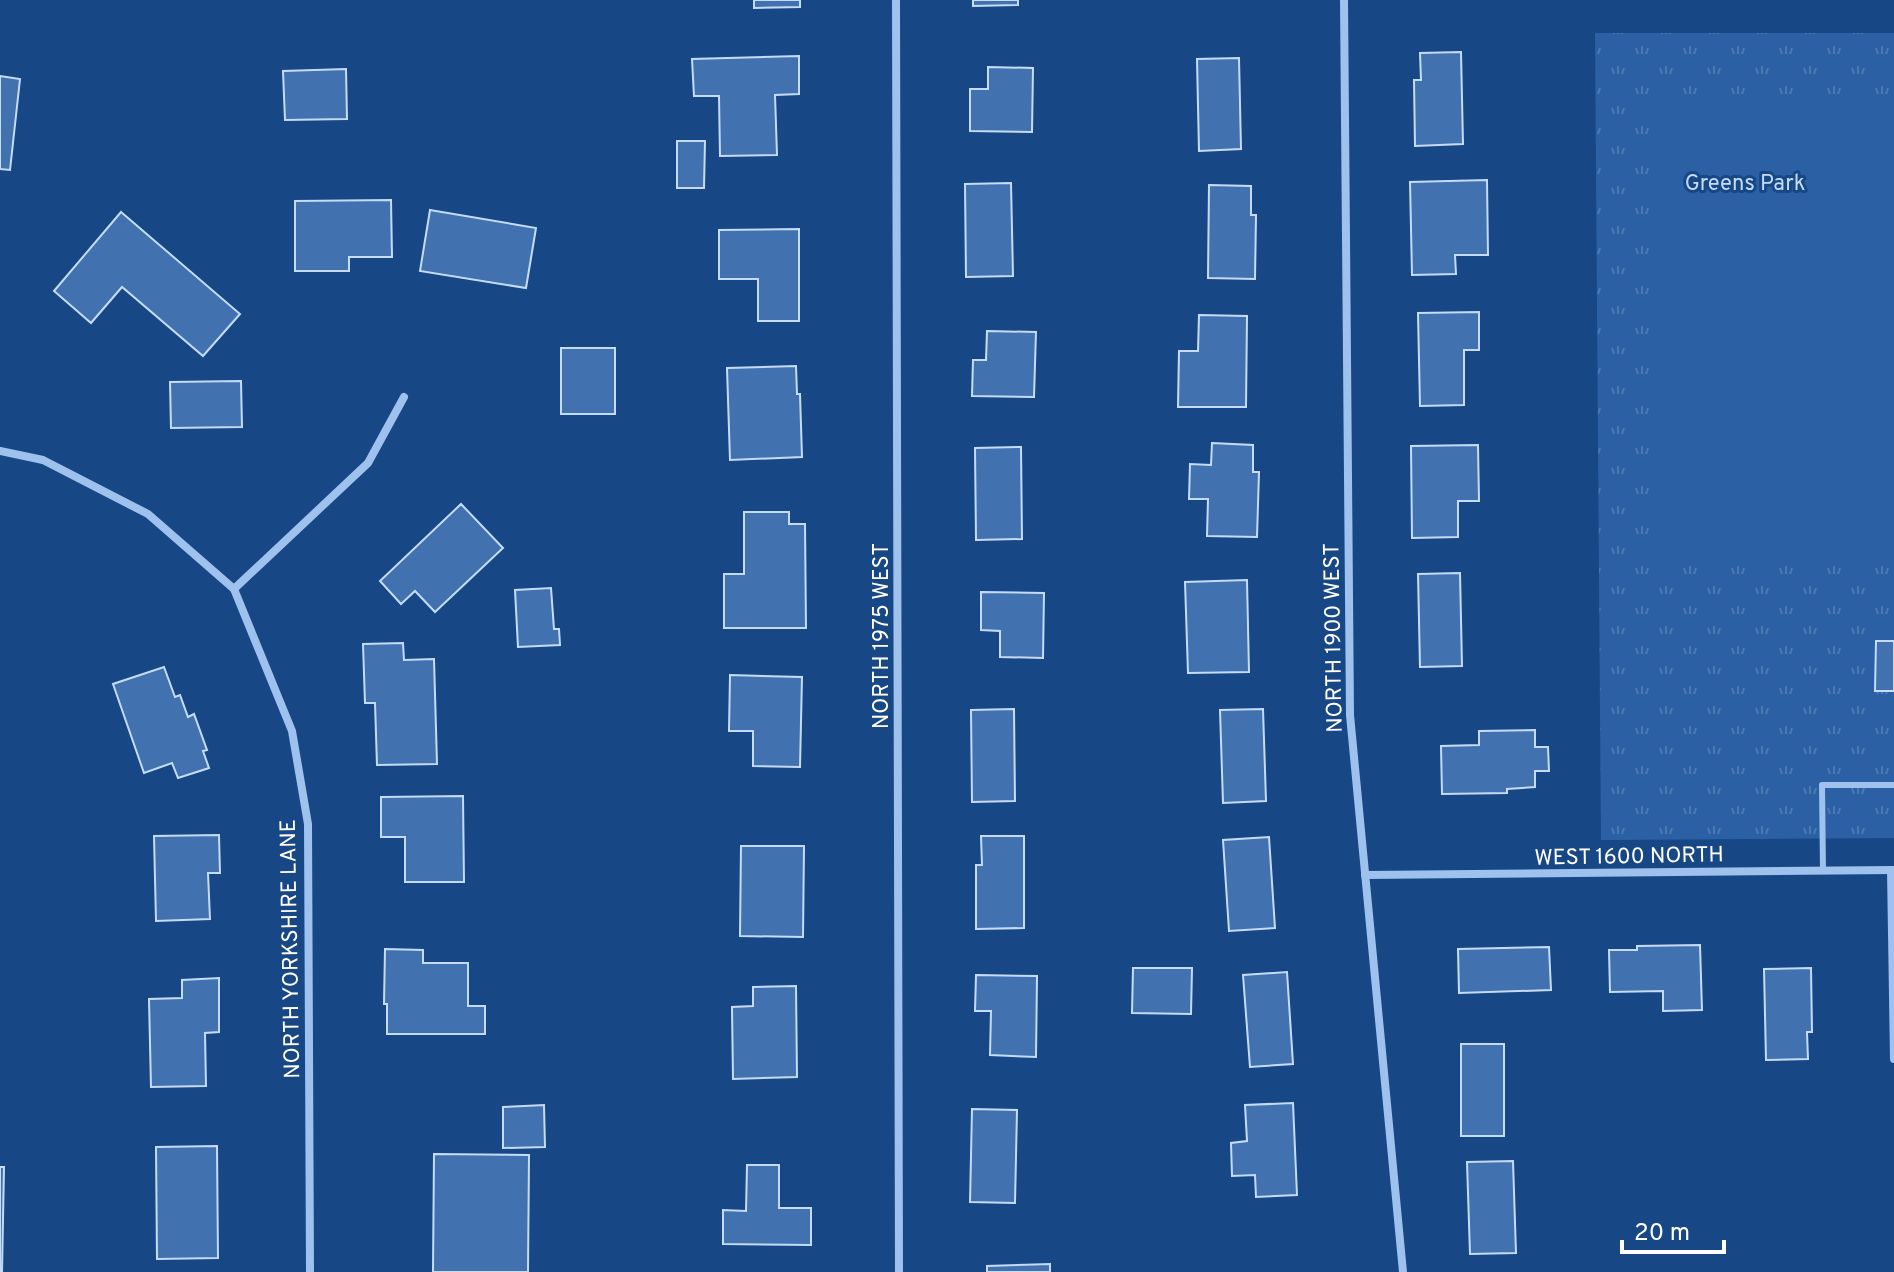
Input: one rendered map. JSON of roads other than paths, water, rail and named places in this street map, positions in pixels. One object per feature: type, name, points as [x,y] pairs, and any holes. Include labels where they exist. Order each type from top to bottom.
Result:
[{"type":"street","name":"NORTH 1975 WEST","points":[[896,0],[899,1272]]},
{"type":"street","name":"NORTH 1900 WEST","points":[[1344,0],[1350,715],[1403,1272]]},
{"type":"street","points":[[0,451],[43,460],[148,514],[234,589],[368,463],[404,397]]},
{"type":"street","name":"NORTH YORKSHIRE LANE","points":[[234,589],[292,731],[308,824],[310,1272]]},
{"type":"street","name":"WEST 1600 NORTH","points":[[1365,875],[1893,870]]},
{"type":"street","points":[[1893,870],[1894,1059]]},
{"type":"lane","points":[[1823,871],[1822,785],[1894,785]]},
{"type":"park label","name":"Greens Park","points":[[1745,182]]}]
